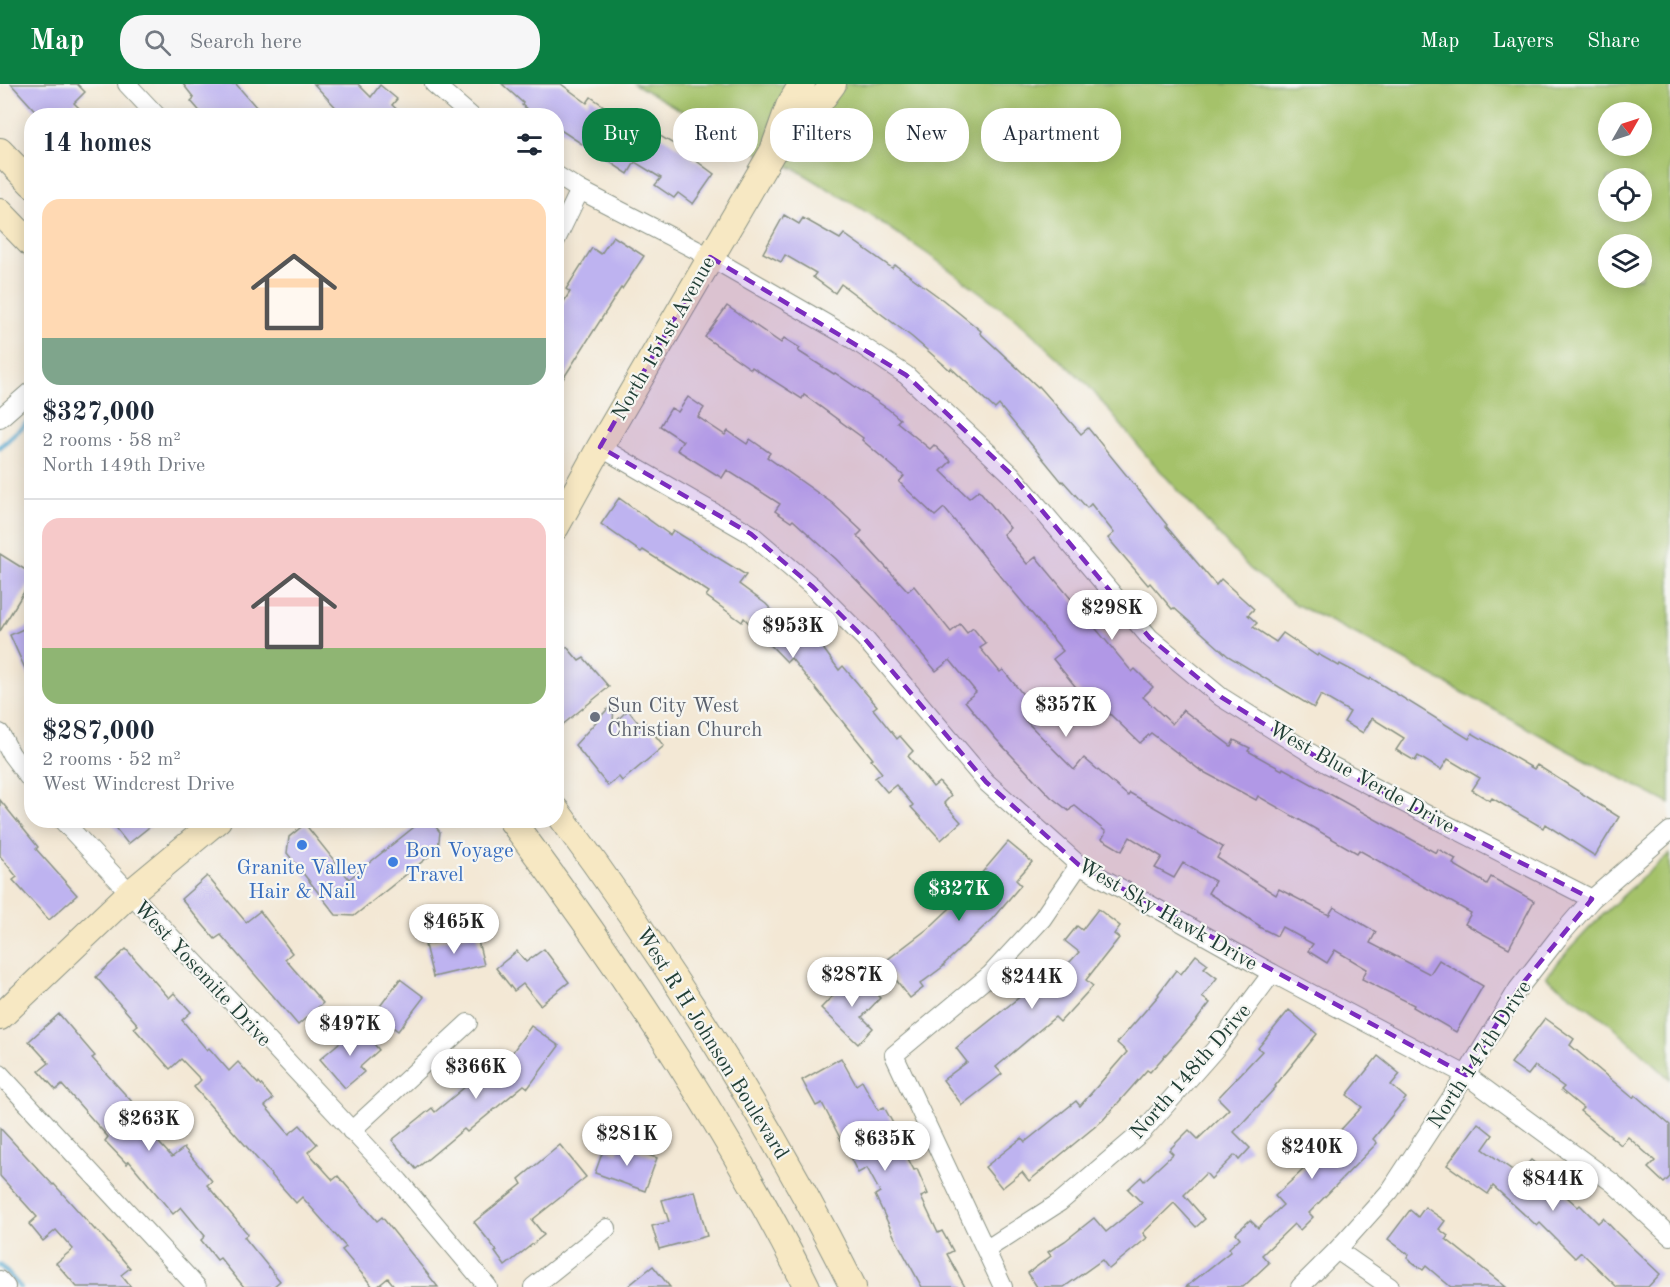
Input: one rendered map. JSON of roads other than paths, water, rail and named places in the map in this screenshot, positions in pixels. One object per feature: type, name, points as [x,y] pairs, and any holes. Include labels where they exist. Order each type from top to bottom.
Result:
[{"type":"main road","name":"North 151st Avenue","points":[[788,108],[802,84]]},
{"type":"main road","name":"North 151st Avenue","points":[[815,108],[833,84]]},
{"type":"main road","points":[[0,151],[24,176]]},
{"type":"main road","name":"North 151st Avenue","points":[[564,512],[770,156]]},
{"type":"main road","points":[[0,212],[24,237]]},
{"type":"main road","name":"West R H Johnson Boulevard","points":[[564,821],[658,952],[704,1023],[785,1157],[852,1287]]},
{"type":"main road","points":[[0,1017],[129,894],[208,828]]},
{"type":"main road","name":"West R H Johnson Boulevard","points":[[518,828],[642,1002],[706,1104],[807,1287]]},
{"type":"street","points":[[127,84],[150,108]]},
{"type":"street","points":[[434,84],[462,108]]},
{"type":"street","name":"West Blue Verde Drive","points":[[564,180],[710,258],[849,337],[906,375],[1011,474],[1150,638],[1221,697],[1328,764],[1592,899]]},
{"type":"street","points":[[564,223],[580,190]]},
{"type":"street","points":[[0,418],[24,397]]},
{"type":"street","name":"West Sky Hawk Drive","points":[[600,447],[751,534],[813,587],[865,639],[986,783],[1079,865],[1272,973],[1466,1075],[1613,1183],[1670,1236]]},
{"type":"street","points":[[0,733],[11,754],[24,771]]},
{"type":"street","name":"West Yosemite Drive","points":[[69,828],[399,1181],[488,1287]]},
{"type":"street","name":"North 147th Drive","points":[[1300,1287],[1390,1191],[1466,1075],[1518,989],[1592,899],[1670,831]]},
{"type":"street","points":[[1004,1287],[894,1055],[990,975],[1042,919],[1079,865]]},
{"type":"street","name":"North 148th Drive","points":[[987,1249],[1060,1202],[1142,1132],[1217,1047],[1272,973]]},
{"type":"street","points":[[351,1131],[468,1023]]},
{"type":"street","points":[[0,1074],[197,1287]]},
{"type":"street","points":[[533,1287],[607,1228]]},
{"type":"street","points":[[1337,1250],[1390,1287]]},
{"type":"street","points":[[0,1280],[6,1287]]},
{"type":"waterway","points":[[0,447],[24,425]]},
{"type":"waterway","points":[[0,1265],[20,1287]]},
{"type":"place","name":"Sun City West Christian Church","points":[[595,717]]},
{"type":"place","name":"Granite Valley Hair & Nail","points":[[302,845]]},
{"type":"place","name":"Bon Voyage Travel","points":[[393,862]]}]
